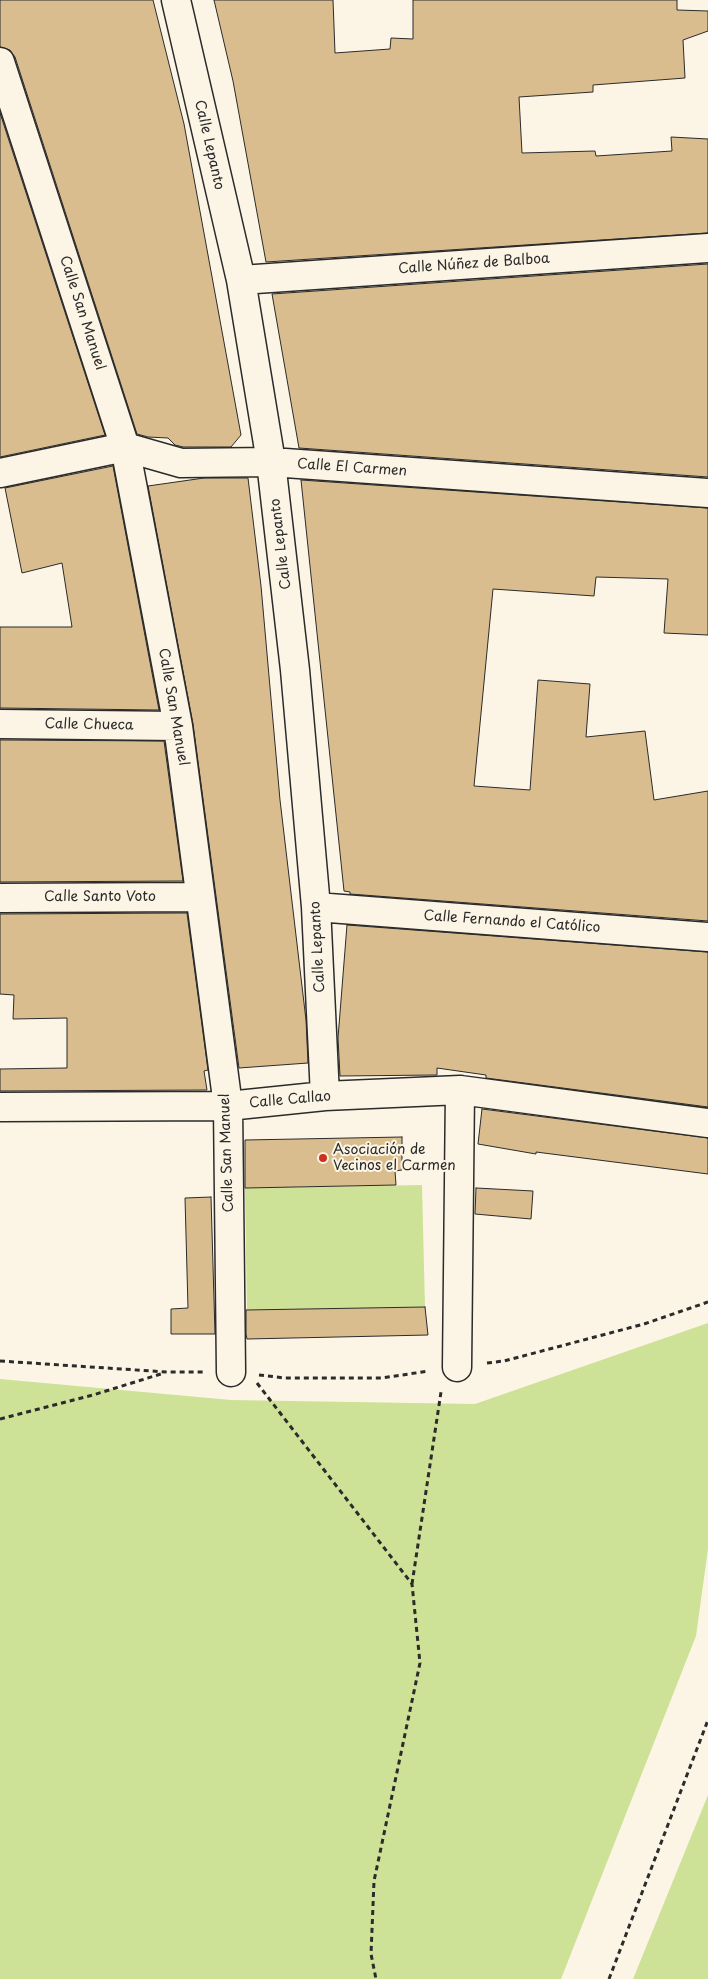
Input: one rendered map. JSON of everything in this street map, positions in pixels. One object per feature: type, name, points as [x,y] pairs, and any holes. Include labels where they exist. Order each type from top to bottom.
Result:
[{"type":"street","name":"Calle Lepanto","points":[[176,0],[241,280],[271,462],[296,670],[316,907],[325,1096]]},
{"type":"street","name":"Calle San Manuel","points":[[0,62],[125,447],[178,726],[228,1106],[241,1373]]},
{"type":"street","name":"Calle Núñez de Balboa","points":[[241,280],[708,248]]},
{"type":"street","name":"Calle El Carmen","points":[[0,473],[125,447],[181,463],[271,462],[708,493]]},
{"type":"street","name":"Calle Chueca","points":[[0,724],[178,726]]},
{"type":"street","name":"Calle Santo Voto","points":[[0,898],[200,897]]},
{"type":"street","name":"Calle Fernando el Católico","points":[[316,907],[708,937]]},
{"type":"street","name":"Calle Callao","points":[[0,1107],[228,1106],[325,1096],[460,1090],[708,1123]]},
{"type":"street","points":[[451,1368],[460,1090]]},
{"type":"path","points":[[0,1361],[167,1372],[241,1373],[285,1378],[382,1378],[504,1361],[644,1324],[708,1302]]},
{"type":"path","points":[[376,1979],[371,1954],[374,1881],[420,1663],[412,1584],[451,1368]]},
{"type":"path","points":[[0,1419],[93,1395],[167,1372]]},
{"type":"path","points":[[241,1373],[412,1584]]},
{"type":"path","points":[[609,1979],[708,1720]]},
{"type":"green space","points":[[422,1185],[425,1307],[247,1310],[245,1188]]},
{"type":"green space","points":[[708,1323],[708,1549],[696,1636],[561,1979],[0,1979],[0,1379],[231,1400],[475,1404]]},
{"type":"green space","points":[[708,1795],[708,1979],[633,1979]]},
{"type":"building","points":[[0,0],[153,0],[184,124],[241,435],[231,447],[183,447],[175,445],[168,438],[148,437],[137,434],[15,57],[10,50],[0,47]]},
{"type":"building","points":[[214,0],[333,0],[335,53],[390,49],[391,38],[413,39],[413,0],[677,0],[677,10],[708,11],[708,31],[683,40],[685,78],[593,85],[593,92],[519,97],[522,153],[595,151],[596,156],[672,151],[671,137],[708,139],[708,233],[266,262],[233,81]]},
{"type":"building","points":[[0,113],[105,435],[0,457]]},
{"type":"building","points":[[708,264],[708,477],[299,448],[272,294]]},
{"type":"building","points":[[113,466],[159,710],[0,708],[0,627],[72,627],[62,563],[22,573],[5,488]]},
{"type":"building","points":[[204,478],[248,478],[261,586],[280,800],[306,1020],[308,1063],[239,1068],[193,724],[148,486]]},
{"type":"building","points":[[301,480],[708,508],[708,635],[664,633],[668,579],[596,577],[594,596],[493,589],[474,786],[530,790],[538,680],[590,684],[586,737],[645,731],[654,800],[708,791],[708,921],[350,894],[350,892],[344,891]]},
{"type":"building","points":[[0,740],[164,741],[183,881],[0,882]]},
{"type":"building","points":[[187,913],[208,1070],[204,1071],[207,1090],[0,1091],[0,1069],[67,1068],[67,1018],[13,1019],[14,995],[0,994],[0,914]]},
{"type":"building","points":[[347,925],[708,952],[708,1107],[486,1078],[486,1075],[437,1068],[437,1075],[340,1076],[338,1038]]},
{"type":"building","points":[[482,1109],[708,1138],[708,1174],[536,1152],[536,1154],[478,1144]]},
{"type":"building","name":"Asociación de Vecinos el Carmen","points":[[402,1137],[402,1170],[395,1171],[396,1185],[245,1188],[245,1140]]},
{"type":"building","points":[[476,1188],[533,1191],[531,1219],[475,1214]]},
{"type":"building","points":[[211,1197],[215,1334],[171,1334],[171,1309],[188,1308],[185,1198]]},
{"type":"building","points":[[425,1307],[428,1335],[247,1339],[246,1334],[246,1310]]},
{"type":"place","name":"Asociación de Vecinos el Carmen","points":[[323,1158]]}]
